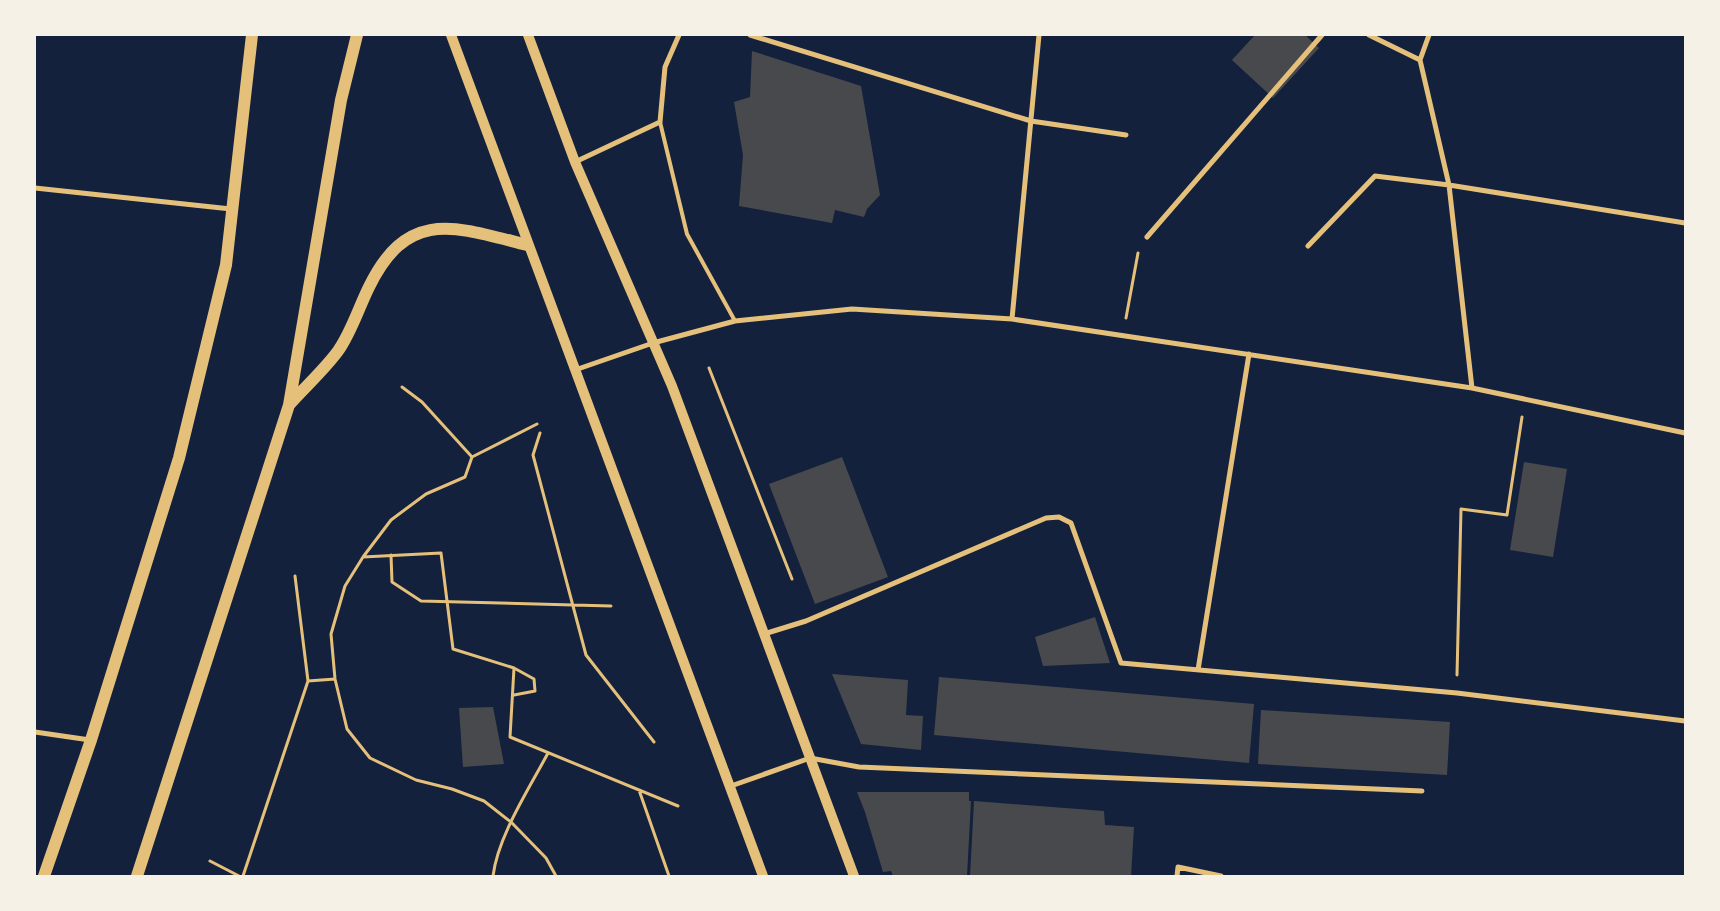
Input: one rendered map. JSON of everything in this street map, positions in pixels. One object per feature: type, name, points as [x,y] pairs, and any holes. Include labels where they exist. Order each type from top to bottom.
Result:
[{"type":"main road","points":[[44,876],[91,740],[179,458],[226,265],[252,35]]},
{"type":"main road","points":[[137,876],[289,405],[341,100],[357,35]]},
{"type":"main road","points":[[451,35],[527,244],[731,786],[762,876]]},
{"type":"main road","points":[[528,35],[575,162],[672,386],[854,876]]},
{"type":"main road","points":[[289,405],[338,351],[374,278],[401,241],[428,228],[468,230],[527,244]]},
{"type":"street","points":[[575,162],[660,122],[664,67],[679,35]]},
{"type":"street","points":[[750,35],[1031,121],[1126,135]]},
{"type":"street","points":[[1012,319],[1040,35]]},
{"type":"street","points":[[1147,237],[1322,35]]},
{"type":"street","points":[[1369,35],[1420,60]]},
{"type":"street","points":[[1429,35],[1420,60],[1449,184],[1472,388]]},
{"type":"street","points":[[1308,246],[1375,176],[1449,184],[1685,223]]},
{"type":"street","points":[[35,188],[232,210]]},
{"type":"street","points":[[575,370],[653,343],[735,321],[852,310],[1012,319],[1472,388],[1685,433]]},
{"type":"street","points":[[1198,670],[1249,354]]},
{"type":"street","points":[[764,634],[806,621],[1046,518],[1059,517],[1071,524],[1121,663],[1457,693],[1685,721]]},
{"type":"street","points":[[35,732],[91,740]]},
{"type":"street","points":[[731,786],[810,758],[859,767],[1422,791]]},
{"type":"street","points":[[1177,876],[1178,867],[1221,876]]},
{"type":"lane","points":[[660,122],[687,234],[735,321]]},
{"type":"path","points":[[1123,336],[1138,254],[1147,237]]},
{"type":"path","points":[[709,368],[792,579]]},
{"type":"path","points":[[402,387],[422,402],[472,457]]},
{"type":"path","points":[[1457,693],[1461,509],[1507,515],[1525,398]]},
{"type":"path","points":[[538,424],[472,457],[465,477],[426,494],[391,520],[363,557],[345,586],[331,634],[335,679],[347,729],[370,758],[416,780],[452,789],[484,801],[512,823],[546,858],[556,876]]},
{"type":"path","points":[[540,434],[533,455],[586,655],[654,742]]},
{"type":"path","points":[[363,557],[441,553],[453,649],[514,668],[534,679],[535,691],[514,695]]},
{"type":"path","points":[[391,555],[392,582],[421,601],[447,600],[611,606]]},
{"type":"path","points":[[243,876],[308,681],[294,576]]},
{"type":"path","points":[[514,668],[514,695],[510,737],[678,806]]},
{"type":"path","points":[[308,681],[335,679]]},
{"type":"path","points":[[492,876],[494,862],[548,752]]},
{"type":"path","points":[[639,790],[669,876]]},
{"type":"path","points":[[210,861],[239,876]]},
{"type":"building","points":[[1255,35],[1305,35],[1319,48],[1273,98],[1232,60]]},
{"type":"building","points":[[752,51],[861,86],[880,195],[867,209],[864,217],[835,210],[832,223],[739,206],[743,155],[734,102],[750,97]]},
{"type":"building","points":[[842,457],[888,577],[815,604],[769,484]]},
{"type":"building","points":[[1524,462],[1567,469],[1553,557],[1510,550]]},
{"type":"building","points":[[1095,617],[1110,663],[1043,666],[1035,637]]},
{"type":"building","points":[[832,674],[908,680],[906,715],[923,716],[921,750],[861,744]]},
{"type":"building","points":[[939,677],[1254,704],[1249,763],[934,735]]},
{"type":"building","points":[[493,707],[504,764],[463,767],[459,708]]},
{"type":"building","points":[[1261,710],[1450,722],[1447,775],[1258,764]]},
{"type":"building","points":[[857,792],[969,792],[969,801],[971,801],[967,876],[893,876],[891,871],[883,872]]},
{"type":"building","points":[[974,801],[1104,811],[1105,825],[1134,827],[1131,876],[970,876]]}]
